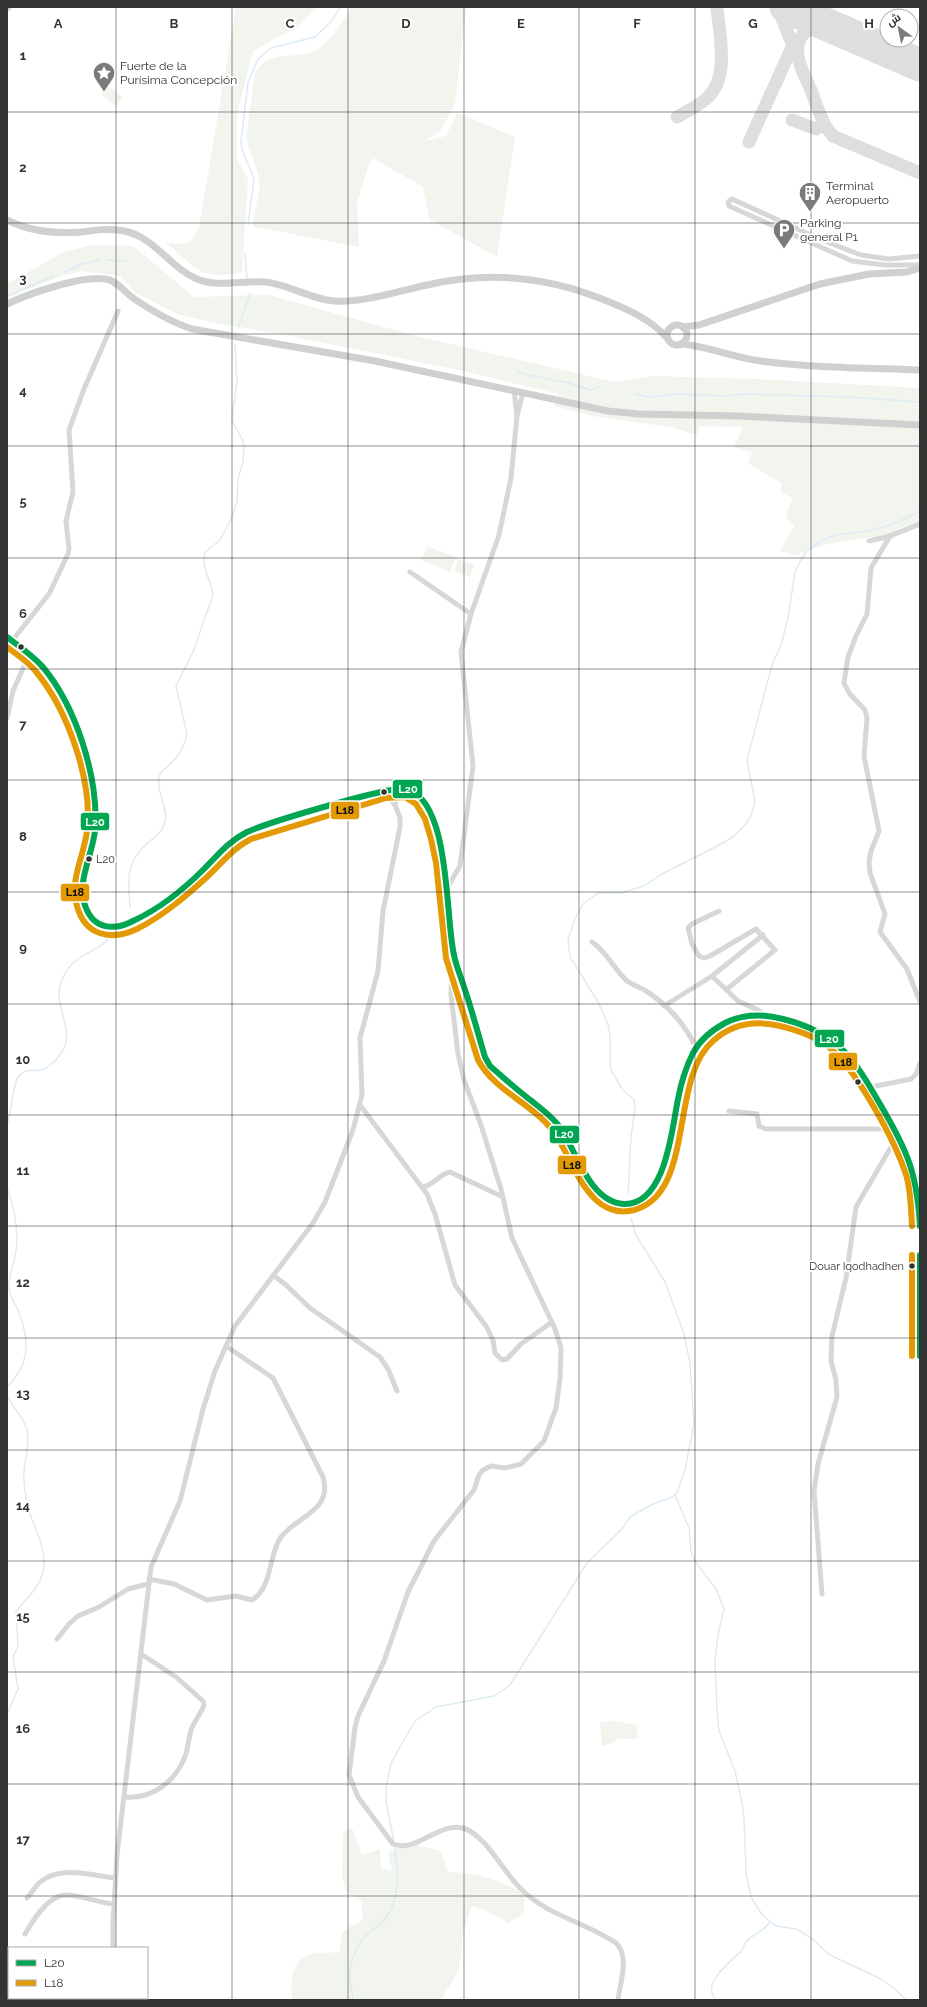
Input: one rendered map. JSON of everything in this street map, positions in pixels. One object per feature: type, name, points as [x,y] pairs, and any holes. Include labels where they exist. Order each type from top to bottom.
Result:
[{"type":"street","points":[[920,256],[898,259],[870,257],[833,244],[732,199],[728,202],[729,206],[857,262],[884,265],[920,265]]},
{"type":"street","points":[[759,219],[761,212]]},
{"type":"street","points":[[7,220],[28,228],[46,232],[112,229],[131,232],[155,246],[186,273],[205,281],[268,282],[290,287],[319,298],[343,301],[450,280],[487,276],[536,279],[578,289],[615,304],[654,324],[672,344],[699,346],[728,355],[766,362],[920,370]]},
{"type":"street","points":[[795,235],[798,229]]},
{"type":"street","points":[[830,251],[833,244]]},
{"type":"street","points":[[654,324],[683,327],[699,325],[820,284],[869,274],[907,272],[920,268]]},
{"type":"street","points":[[907,272],[920,275]]},
{"type":"street","points":[[7,304],[61,285],[100,278],[112,281],[133,298],[168,320],[192,329],[368,359],[587,407],[639,414],[739,416],[920,425]]},
{"type":"street","points":[[118,312],[84,389],[69,430],[73,492],[66,521],[68,554],[49,594],[10,639],[42,666],[58,689],[74,720],[82,743],[92,793],[95,827],[83,897],[85,909],[91,917],[104,927],[113,928],[124,926],[162,903],[185,886],[222,850],[241,835],[278,822],[384,790],[399,788],[408,789],[417,794],[431,812],[442,851],[447,889],[453,953],[451,995],[458,1054],[464,1080],[481,1125],[503,1197],[512,1238],[552,1322],[561,1348],[561,1367],[558,1399],[547,1435],[539,1447],[521,1464],[505,1468],[491,1466],[483,1470],[474,1490],[440,1531],[421,1564],[408,1592],[384,1661],[358,1716],[355,1727],[349,1775],[358,1797],[396,1844],[406,1845],[447,1828],[459,1827],[474,1834],[512,1881],[527,1895],[558,1915],[612,1940],[620,1947],[623,1958],[618,2000]]},
{"type":"street","points":[[681,344],[687,335],[699,325]]},
{"type":"street","points":[[667,338],[668,330],[673,326]]},
{"type":"street","points":[[683,327],[687,335],[699,346]]},
{"type":"street","points":[[514,390],[517,416]]},
{"type":"street","points":[[447,889],[460,866],[473,766],[461,652],[471,614],[500,528],[511,478],[517,416],[523,392]]},
{"type":"street","points":[[869,541],[890,536],[920,524]]},
{"type":"street","points":[[890,536],[871,568],[867,614],[848,657],[844,683],[849,693],[865,710],[867,718],[864,756],[879,831],[871,851],[869,862],[870,873],[885,917],[880,928],[880,932],[907,969],[920,1002]]},
{"type":"street","points":[[410,572],[471,614]]},
{"type":"street","points":[[7,718],[13,691],[29,655]]},
{"type":"street","points":[[396,805],[399,788]]},
{"type":"street","points":[[113,1947],[115,1878],[148,1581],[154,1556],[180,1501],[203,1409],[226,1346],[240,1317],[304,1236],[319,1213],[353,1130],[362,1095],[360,1038],[378,971],[383,912],[400,827],[400,818],[396,805],[384,790]]},
{"type":"street","points":[[720,911],[692,924],[688,928],[692,944],[699,956],[704,958],[710,956],[754,929],[763,935],[775,950],[727,989]]},
{"type":"street","points":[[664,1006],[712,976],[763,935]]},
{"type":"street","points":[[592,942],[598,946],[626,980],[644,990],[664,1006],[689,1034],[696,1048]]},
{"type":"street","points":[[453,953],[485,1057],[490,1066],[554,1120],[571,1143],[590,1179],[605,1198],[614,1202],[625,1204],[634,1202],[654,1187],[660,1177],[686,1070],[696,1048],[707,1035],[727,1022],[751,1015],[764,1015],[793,1021],[828,1035],[846,1051],[871,1087],[897,1132],[914,1175],[920,1226]]},
{"type":"street","points":[[712,976],[738,1001],[758,1010],[764,1015]]},
{"type":"street","points":[[871,1087],[912,1079],[916,1074],[920,1063]]},
{"type":"street","points":[[360,1105],[394,1152],[423,1187],[435,1214],[455,1285],[486,1326],[492,1340],[496,1356],[502,1360],[507,1359],[521,1344],[552,1322]]},
{"type":"street","points":[[729,1111],[757,1114],[760,1126],[766,1129],[897,1132]]},
{"type":"street","points":[[822,1594],[814,1491],[818,1464],[837,1397],[836,1380],[831,1361],[832,1336],[846,1278],[856,1207],[897,1132]]},
{"type":"street","points":[[423,1187],[431,1184],[443,1174],[450,1172],[503,1197]]},
{"type":"street","points":[[920,1255],[920,1356]]},
{"type":"street","points":[[273,1275],[310,1308],[380,1357],[388,1369],[397,1391]]},
{"type":"street","points":[[57,1639],[69,1624],[78,1616],[99,1607],[128,1589],[148,1581],[174,1584],[207,1600],[236,1596],[252,1600],[256,1597],[264,1584],[280,1539],[297,1522],[312,1513],[324,1495],[323,1477],[273,1378],[226,1346]]},
{"type":"street","points":[[124,1797],[142,1797],[159,1789],[173,1778],[186,1755],[194,1722],[204,1705],[203,1701],[176,1676],[141,1654]]},
{"type":"street","points":[[27,1898],[38,1884],[52,1875],[66,1872],[115,1878]]},
{"type":"street","points":[[25,1934],[37,1916],[51,1901],[59,1897],[70,1896],[114,1904]]},
{"type":"shaded area","points":[[236,7],[318,7],[295,28],[253,51],[237,115],[237,160],[248,179],[242,272],[229,275],[217,275],[208,274],[192,265],[167,243],[186,243],[193,238],[199,228]]},
{"type":"shaded area","points":[[350,7],[466,7],[455,104],[441,130],[425,141],[446,136],[457,113],[515,137],[497,257],[429,219],[423,187],[373,158],[369,164],[357,203],[359,247],[252,226],[260,187],[258,174],[246,139],[255,74],[267,61],[284,56],[310,53],[318,49],[331,37],[350,12]]},
{"type":"shaded area","points":[[108,86],[123,97],[116,106],[101,95]]},
{"type":"shaded area","points":[[92,245],[133,246],[194,297],[269,295],[416,336],[615,382],[654,376],[756,379],[920,388],[920,527],[898,535],[887,544],[872,537],[827,544],[795,555],[780,551],[794,526],[786,516],[792,498],[781,492],[781,483],[748,463],[752,452],[734,447],[743,427],[699,426],[697,435],[670,427],[593,416],[554,406],[559,394],[463,371],[276,333],[214,323],[177,314],[136,293],[120,276],[83,271],[59,277],[7,298],[7,284],[64,252]]},
{"type":"shaded area","points":[[427,546],[456,557],[450,572],[421,560]]},
{"type":"shaded area","points":[[458,559],[474,565],[470,577],[454,571]]},
{"type":"shaded area","points":[[614,1721],[637,1725],[637,1739],[618,1739],[608,1745],[602,1746],[600,1722]]},
{"type":"shaded area","points":[[352,1828],[362,1855],[380,1849],[381,1868],[392,1871],[388,1852],[409,1843],[441,1851],[448,1872],[478,1875],[497,1881],[524,1894],[524,1914],[508,1923],[487,1911],[472,1906],[463,1933],[459,1970],[441,2000],[292,2000],[291,1986],[293,1973],[299,1961],[311,1954],[340,1952],[342,1932],[363,1919],[361,1900],[347,1893],[342,1877],[343,1832]]},
{"type":"waterway","points":[[248,225],[254,178],[242,150],[241,142],[248,82],[258,59],[271,48],[315,37],[332,21],[340,7]]},
{"type":"waterway","points":[[245,253],[247,278]]},
{"type":"waterway","points":[[65,272],[82,264],[99,260]]},
{"type":"waterway","points":[[107,260],[125,261]]},
{"type":"waterway","points":[[7,296],[54,276]]},
{"type":"waterway","points":[[238,328],[250,293]]},
{"type":"waterway","points":[[130,907],[129,878],[132,863],[142,849],[161,831],[165,822],[166,816],[159,786],[160,774],[179,754],[187,734],[176,686],[193,652],[213,595],[204,564],[205,552],[220,540],[231,519],[237,501],[238,479],[243,462],[244,449],[243,441],[233,423],[232,417],[237,382],[235,345]]},
{"type":"waterway","points":[[518,372],[568,383],[591,390],[598,387]]},
{"type":"waterway","points":[[636,394],[649,397],[679,394],[726,396],[745,394],[848,397],[920,402]]},
{"type":"waterway","points":[[628,1194],[631,1137],[635,1108],[634,1100],[622,1089],[612,1072],[610,1065],[610,1036],[608,1024],[598,1002],[570,957],[568,939],[575,919],[583,904],[598,893],[621,893],[644,886],[660,875],[723,843],[734,836],[743,827],[750,818],[755,802],[747,760],[772,665],[781,645],[788,618],[795,572],[801,560],[807,551],[822,540],[837,535],[869,531],[894,524],[920,511]]},
{"type":"waterway","points":[[7,1125],[13,1092],[19,1076],[30,1070],[41,1070],[47,1067],[62,1052],[66,1043],[67,1034],[59,996],[64,975],[69,967],[82,956],[101,946],[108,939]]},
{"type":"waterway","points":[[7,1188],[17,1230],[15,1257],[9,1281],[9,1290],[20,1315],[26,1345],[26,1354],[20,1371],[7,1387]]},
{"type":"waterway","points":[[394,1842],[386,1801],[386,1788],[391,1763],[415,1721],[436,1707],[494,1696],[510,1685],[587,1563],[622,1529],[630,1517],[653,1504],[672,1497],[677,1493],[685,1470],[694,1424],[690,1363],[684,1334],[665,1282],[636,1235],[631,1218]]},
{"type":"waterway","points":[[7,1396],[26,1425],[28,1443],[24,1468],[25,1490],[27,1504],[41,1544],[44,1558],[43,1572],[38,1584],[16,1612],[18,1646],[13,1657],[18,1689],[7,1714]]},
{"type":"waterway","points":[[675,1495],[689,1528],[691,1551],[694,1560],[716,1589],[724,1609],[718,1635],[715,1661],[719,1731],[735,1771],[742,1803],[746,1873],[751,1897],[763,1916],[776,1926],[796,1929],[811,1938],[830,1955],[879,1978],[894,1988],[906,2000]]},
{"type":"waterway","points":[[353,2000],[350,1975],[354,1953],[362,1939],[382,1922],[388,1914],[395,1896],[397,1886],[395,1846]]},
{"type":"waterway","points":[[717,2000],[712,1994],[714,1980],[725,1966],[742,1950],[746,1942],[770,1922]]},
{"type":"taxiway","points":[[677,117],[697,106],[708,97],[715,88],[719,78],[722,54],[717,7]]},
{"type":"taxiway","points":[[776,7],[796,53]]},
{"type":"taxiway","points":[[832,27],[823,26],[809,29],[800,38],[798,45],[799,61],[826,127],[833,136],[920,173]]},
{"type":"taxiway","points":[[749,142],[793,45]]},
{"type":"taxiway","points":[[792,120],[816,129],[822,125],[823,120]]},
{"type":"runway","points":[[786,7],[920,65]]},
{"type":"transit line","name":"L20","points":[[7,637],[38,662],[54,682],[75,722],[83,744],[93,788],[95,830],[82,889],[86,908],[94,920],[99,924],[112,927],[126,924],[162,905],[180,891],[229,844],[247,832],[303,813],[356,798],[380,792],[408,789],[422,799],[432,816],[439,838],[444,863],[454,955],[485,1057],[490,1066],[556,1122],[568,1140],[586,1176],[602,1195],[612,1202],[624,1204],[638,1201],[649,1192],[658,1179],[664,1163],[684,1075],[696,1048],[707,1036],[725,1023],[739,1017],[761,1015],[783,1019],[818,1032],[842,1049],[852,1060],[880,1104],[904,1149],[913,1176],[919,1207],[920,1226]]},
{"type":"transit line","name":"L18","points":[[7,647],[30,665],[48,689],[59,707],[76,748],[82,769],[88,812],[87,831],[76,878],[75,897],[81,916],[86,924],[93,930],[109,935],[118,935],[127,933],[147,924],[165,912],[207,877],[233,851],[251,839],[386,798],[405,797],[416,804],[425,819],[431,839],[436,863],[446,958],[478,1060],[485,1071],[495,1081],[548,1124],[561,1143],[583,1184],[595,1199],[611,1209],[620,1211],[629,1211],[650,1202],[664,1185],[674,1162],[690,1082],[699,1059],[713,1041],[720,1035],[736,1027],[762,1023],[804,1033],[815,1038],[825,1044],[836,1054],[849,1069],[873,1106],[902,1163],[907,1178],[911,1202],[912,1226]]},
{"type":"transit line","name":"L18","points":[[912,1255],[912,1356]]},
{"type":"transit line","name":"L20","points":[[920,1255],[920,1356]]},
{"type":"place","name":"Fuerte de la Purísima Concepción","points":[[104,92]]},
{"type":"place","name":"Terminal Aeropuerto","points":[[810,212]]},
{"type":"place","name":"Parking general P1","points":[[784,250]]},
{"type":"place","name":"L20","points":[[89,859]]},
{"type":"place","name":"Douar Iqodhadhen","points":[[912,1266]]}]
